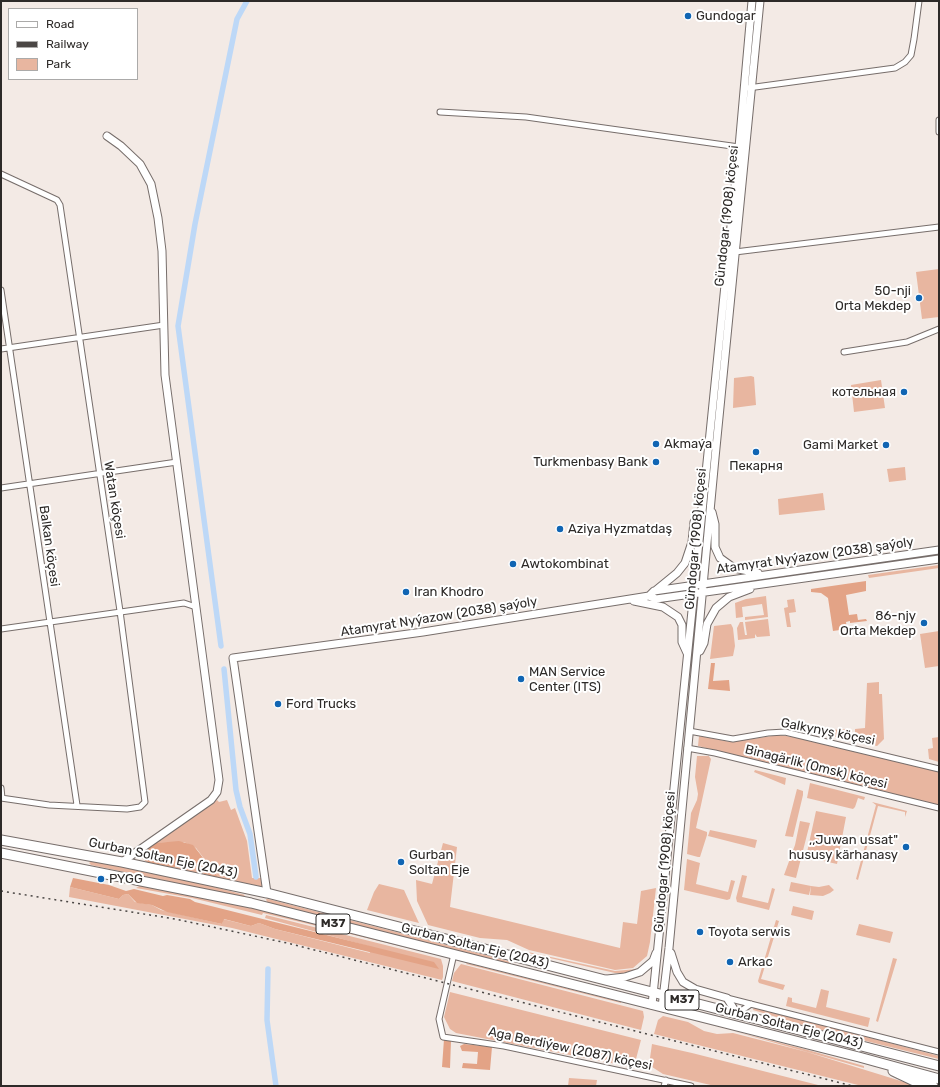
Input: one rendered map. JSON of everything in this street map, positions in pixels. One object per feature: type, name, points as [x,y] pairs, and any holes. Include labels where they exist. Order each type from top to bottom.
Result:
[{"type":"highway","name":"Gurban Soltan Eje (2043)","points":[[1,840],[122,862],[267,893],[939,1066]]},
{"type":"highway","points":[[52,863],[55,859],[54,849]]},
{"type":"highway","name":"Gurban Soltan Eje (2043)","points":[[1,853],[250,903],[874,1061],[939,1079]]},
{"type":"highway","points":[[88,871],[85,865],[86,860],[91,856]]},
{"type":"highway","points":[[874,1061],[914,1081],[933,1086]]},
{"type":"main road","name":"Gündogar (1908) köçesi","points":[[662,1008],[670,948],[687,748],[711,507],[752,1]]},
{"type":"main road","name":"Gündogar (1908) köçesi","points":[[652,1005],[702,508],[752,88],[760,1]]},
{"type":"main road","points":[[107,136],[135,158],[146,174],[151,184],[161,236],[165,375],[219,780],[218,789],[211,800],[122,862]]},
{"type":"main road","points":[[711,507],[715,524],[715,548],[720,558],[734,568],[766,575]]},
{"type":"main road","points":[[651,594],[672,577],[685,563],[692,542],[694,522],[702,508]]},
{"type":"main road","name":"Atamyrat Nyýazow (2038) şaýoly","points":[[267,893],[234,658],[423,632],[628,599],[694,585],[939,550]]},
{"type":"main road","name":"Atamyrat Nyýazow (2038) şaýoly","points":[[651,594],[656,599],[939,559]]},
{"type":"main road","points":[[697,656],[704,644],[707,624],[716,608],[737,594],[766,584]]},
{"type":"main road","points":[[628,599],[663,607],[674,614],[682,625],[682,642],[688,655]]},
{"type":"main road","points":[[678,746],[687,748]]},
{"type":"main road","points":[[599,979],[625,978],[640,972],[653,961],[658,948]]},
{"type":"main road","points":[[670,948],[674,965],[683,982],[695,990],[727,998],[737,1014]]},
{"type":"street","points":[[744,88],[895,68],[905,62],[911,55],[919,1]]},
{"type":"street","points":[[440,112],[526,117],[739,147]]},
{"type":"street","points":[[939,120],[939,132]]},
{"type":"street","name":"Watan köçesi","points":[[1,174],[57,200],[60,205],[98,474],[120,611],[145,799],[143,806],[133,809],[77,805]]},
{"type":"street","points":[[732,252],[939,227]]},
{"type":"street","name":"Balkan köçesi","points":[[1,290],[77,805]]},
{"type":"street","points":[[1,349],[164,325]]},
{"type":"street","points":[[844,352],[907,342],[939,329]]},
{"type":"street","points":[[1,488],[177,462]]},
{"type":"street","points":[[1,629],[184,603],[196,607]]},
{"type":"street","name":"Galkynyş köçesi","points":[[689,731],[733,739],[768,733],[785,732],[939,769]]},
{"type":"street","name":"Binagärlik (Omsk) köçesi","points":[[687,748],[715,753],[939,808]]},
{"type":"street","points":[[1,788],[2,798],[49,805],[77,805]]},
{"type":"street","name":"Aga Berdiýew (2087) köçesi","points":[[454,954],[439,1019],[443,1037],[504,1046],[691,1086]]},
{"type":"street","points":[[727,998],[939,1052]]},
{"type":"street","name":"Gurban Soltan Eje (2043)","points":[[737,1014],[751,1004]]},
{"type":"street","points":[[664,1086],[666,1080]]},
{"type":"green space","points":[[939,269],[939,317],[922,319],[916,272]]},
{"type":"green space","points":[[754,377],[756,405],[733,408],[734,378]]},
{"type":"green space","points":[[881,380],[885,408],[854,412],[851,385]]},
{"type":"green space","points":[[905,467],[906,480],[889,482],[887,469]]},
{"type":"green space","points":[[823,493],[825,510],[779,515],[778,499]]},
{"type":"green space","points":[[939,565],[939,568],[869,578],[868,575]]},
{"type":"green space","points":[[766,596],[768,617],[745,620],[745,617],[764,615],[762,604],[742,607],[743,617],[736,618],[735,603],[746,599]]},
{"type":"green space","points":[[794,599],[796,612],[789,613],[791,627],[787,627],[784,608],[788,607],[787,600]]},
{"type":"green space","points":[[768,619],[770,636],[757,637],[755,634],[755,638],[738,640],[737,628],[740,622],[743,622],[745,635],[747,635],[745,622]]},
{"type":"green space","points":[[731,624],[733,628],[735,646],[733,656],[710,659],[714,626]]},
{"type":"green space","points":[[939,631],[939,666],[925,668],[920,634]]},
{"type":"green space","points":[[879,682],[879,694],[882,694],[884,739],[877,746],[855,741],[855,729],[865,728],[867,683]]},
{"type":"green space","points":[[851,729],[850,740],[827,735],[827,730]]},
{"type":"green space","points":[[779,735],[793,737],[939,772],[939,805],[698,746],[699,736],[731,742]]},
{"type":"green space","points":[[939,737],[939,762],[929,759],[928,749],[933,748],[932,738]]},
{"type":"green space","points":[[708,755],[711,759],[696,828],[707,832],[707,835],[700,857],[698,857],[687,854],[691,813],[698,794],[695,777],[697,756]]},
{"type":"green space","points":[[755,770],[786,778],[785,785],[754,772]]},
{"type":"green space","points":[[810,783],[865,797],[864,800],[858,798],[853,809],[807,798]]},
{"type":"green space","points":[[797,789],[803,791],[803,795],[793,837],[785,836]]},
{"type":"green space","points":[[217,800],[219,802],[227,800],[231,810],[235,808],[247,841],[252,878],[262,878],[264,887],[219,878],[196,848],[184,842],[156,843]]},
{"type":"green space","points":[[872,802],[907,811],[905,817],[905,812],[878,806],[858,880],[856,879],[876,805]]},
{"type":"green space","points":[[816,811],[846,817],[837,864],[806,857]]},
{"type":"green space","points":[[800,821],[810,823],[796,878],[784,875],[795,845]]},
{"type":"green space","points":[[710,830],[757,840],[755,848],[708,836]]},
{"type":"green space","points":[[443,843],[457,847],[450,907],[620,948],[623,922],[637,924],[641,891],[656,888],[647,956],[633,968],[615,970],[529,950],[507,940],[480,938],[428,925],[417,901],[416,880],[432,884]]},
{"type":"green space","points":[[687,859],[700,863],[696,884],[728,892],[731,880],[735,881],[730,899],[727,900],[684,890]]},
{"type":"green space","points":[[92,861],[211,886],[245,895],[243,897],[91,865],[89,863]]},
{"type":"green space","points":[[195,861],[204,874],[172,868],[176,867],[177,862]]},
{"type":"green space","points":[[742,875],[747,876],[742,897],[768,903],[772,888],[775,889],[769,910],[737,902],[736,898]]},
{"type":"green space","points":[[791,882],[811,886],[809,895],[789,891]]},
{"type":"green space","points":[[379,884],[404,890],[419,923],[367,910]]},
{"type":"green space","points":[[141,885],[251,908],[437,955],[263,913],[262,915],[192,898],[136,888]]},
{"type":"green space","points":[[829,885],[834,890],[830,893],[823,896],[810,895],[811,886],[819,887]]},
{"type":"green space","points":[[70,887],[119,899],[123,895],[128,894],[135,902],[152,905],[161,910],[222,924],[223,919],[251,926],[259,923],[275,929],[370,953],[368,946],[265,918],[266,915],[441,959],[443,966],[443,977],[442,980],[232,928],[69,897]]},
{"type":"green space","points":[[266,899],[493,957],[511,962],[511,964],[267,902]]},
{"type":"green space","points":[[793,906],[814,911],[812,920],[791,915]]},
{"type":"green space","points":[[776,920],[779,921],[761,979],[785,985],[783,990],[759,983],[758,981]]},
{"type":"green space","points":[[859,924],[893,932],[890,943],[856,935]]},
{"type":"green space","points":[[528,952],[615,971],[637,969],[626,973],[615,973]]},
{"type":"green space","points":[[893,958],[897,959],[878,1022],[876,1021]]},
{"type":"green space","points":[[467,963],[621,1002],[621,1003],[466,964]]},
{"type":"green space","points":[[461,964],[643,1011],[644,1017],[641,1030],[452,981],[454,973]]},
{"type":"green space","points":[[821,989],[829,991],[826,1007],[870,1018],[868,1027],[786,1006],[788,997],[792,998],[792,1002],[816,1008]]},
{"type":"green space","points":[[450,992],[641,1040],[636,1059],[633,1064],[627,1066],[456,1033],[450,1029],[444,1017]]},
{"type":"green space","points":[[754,1007],[939,1056],[939,1059],[813,1028],[753,1010]]},
{"type":"green space","points":[[663,1016],[688,1022],[704,1031],[717,1034],[733,1033],[807,1052],[917,1086],[862,1086],[654,1034],[658,1020]]},
{"type":"green space","points":[[733,1031],[808,1050],[864,1066],[864,1068]]},
{"type":"green space","points":[[652,1044],[822,1086],[715,1086],[663,1074],[649,1065]]},
{"type":"green space","points":[[569,1078],[597,1080],[596,1086],[568,1086]]},
{"type":"shaded area","points":[[866,581],[866,591],[846,595],[849,615],[857,614],[858,620],[866,619],[867,621],[846,622],[847,629],[833,631],[828,598],[821,593],[811,592],[811,589]]},
{"type":"shaded area","points":[[711,663],[715,663],[713,681],[729,680],[730,691],[708,689]]},
{"type":"shaded area","points":[[179,841],[193,845],[219,878],[204,874],[195,861],[177,862],[175,867],[172,868],[149,864],[142,858],[144,851],[156,843]]},
{"type":"shaded area","points":[[73,878],[109,885],[126,891],[134,889],[163,896],[167,895],[190,899],[195,902],[434,962],[439,969],[275,929],[259,923],[251,926],[224,919],[222,924],[167,912],[152,905],[137,903],[128,894],[123,895],[119,899],[70,887]]},
{"type":"shaded area","points":[[444,1039],[451,1041],[450,1068],[442,1067]]},
{"type":"shaded area","points":[[464,1044],[492,1047],[490,1070],[462,1068],[463,1063],[477,1064],[478,1052],[462,1051],[460,1046]]},
{"type":"waterway","points":[[221,646],[178,326],[195,224],[237,19],[247,1]]},
{"type":"waterway","points":[[224,669],[236,790],[240,807],[250,834],[256,877]]},
{"type":"waterway","points":[[268,969],[267,1020],[276,1086]]},
{"type":"railway","points":[[1,891],[175,919],[287,943],[853,1086]]},
{"type":"place","name":"Gundogar","points":[[688,16]]},
{"type":"place","name":"50-nji Orta Mekdep","points":[[919,298]]},
{"type":"place","name":"котельная","points":[[904,392]]},
{"type":"place","name":"Аkmaýa","points":[[656,444]]},
{"type":"place","name":"Gami Market","points":[[886,445]]},
{"type":"place","name":"Пекарня","points":[[756,452]]},
{"type":"place","name":"Turkmenbasy Bank","points":[[656,462]]},
{"type":"place","name":"Aziya Hyzmatdaş","points":[[560,529]]},
{"type":"place","name":"Awtokombinat","points":[[513,564]]},
{"type":"place","name":"Iran Khodro","points":[[406,592]]},
{"type":"place","name":"86-njy Orta Mekdep","points":[[924,623]]},
{"type":"place","name":"MAN Service Center (ITS)","points":[[521,679]]},
{"type":"place","name":"Ford Trucks","points":[[278,704]]},
{"type":"place","name":",,Juwan ussat\" hususy kärhanasy","points":[[906,847]]},
{"type":"place","name":"Gurban Soltan Eje","points":[[401,862]]},
{"type":"place","name":"PYGG","points":[[101,879]]},
{"type":"place","name":"Toyota serwis","points":[[700,932]]},
{"type":"place","name":"Arkac","points":[[730,962]]}]
